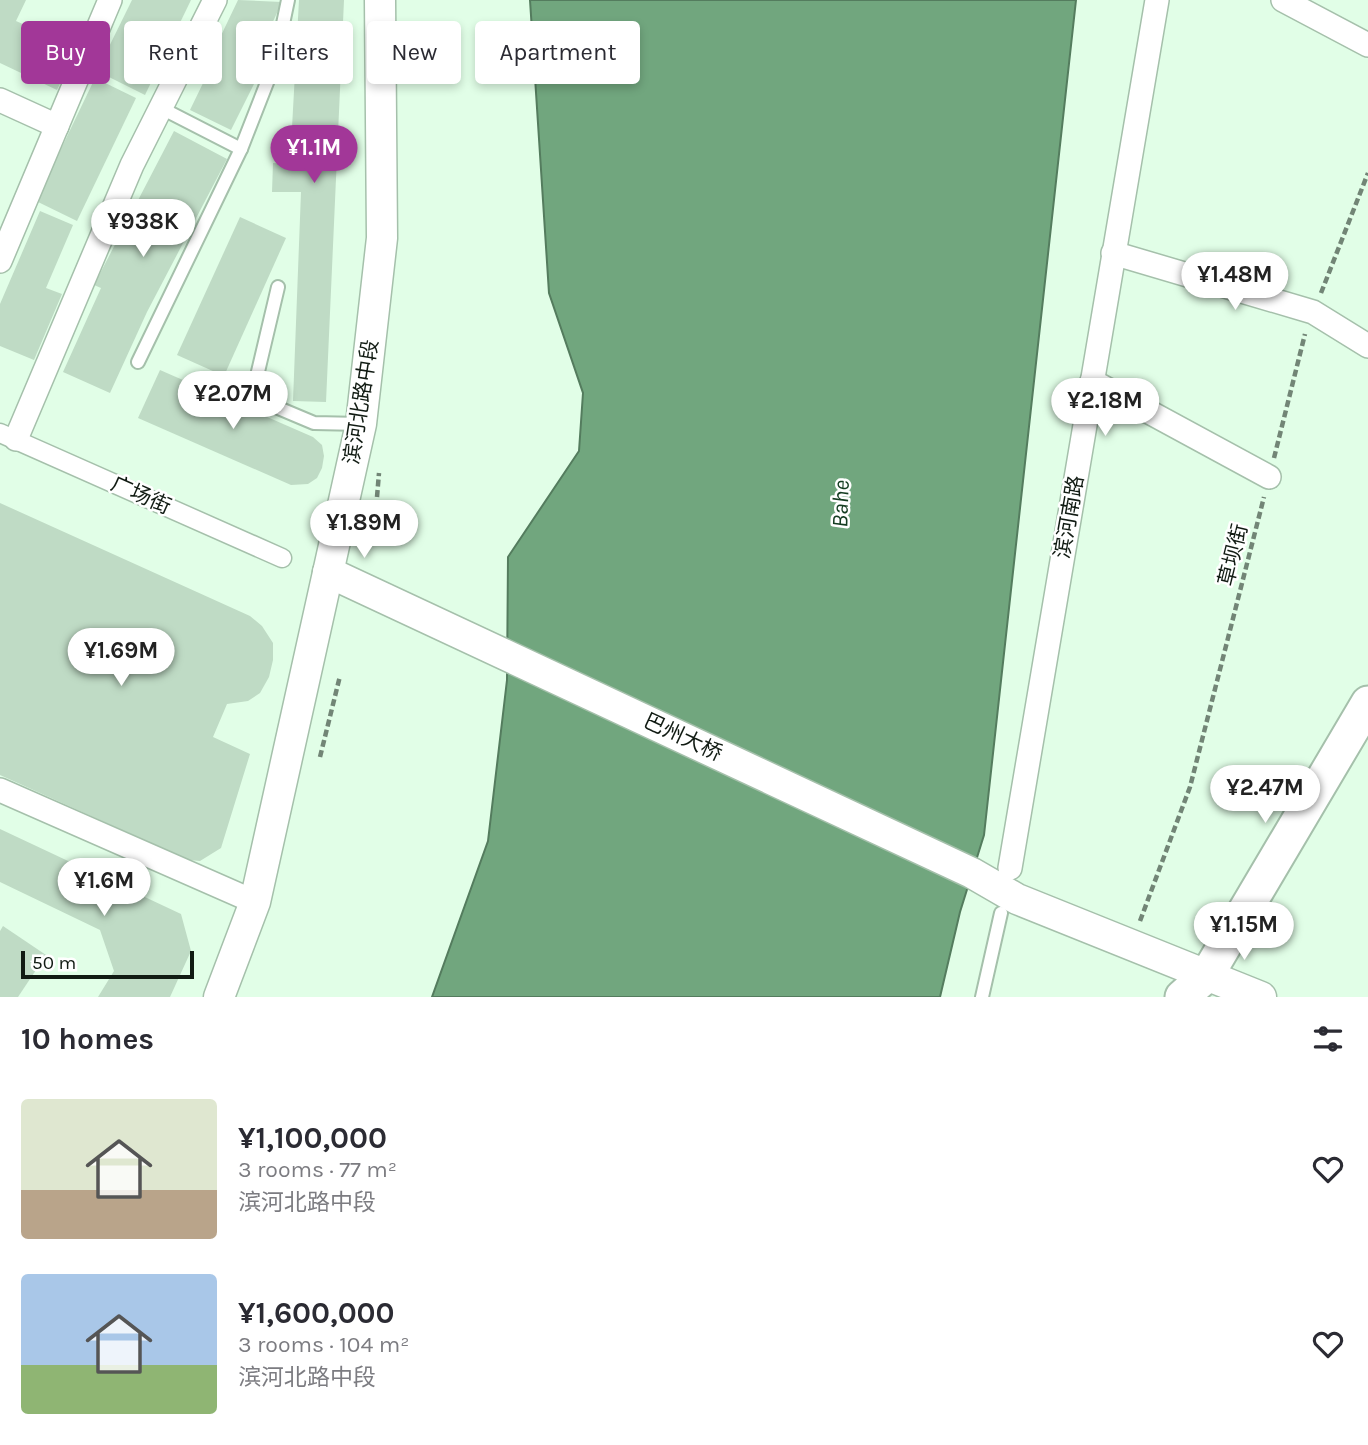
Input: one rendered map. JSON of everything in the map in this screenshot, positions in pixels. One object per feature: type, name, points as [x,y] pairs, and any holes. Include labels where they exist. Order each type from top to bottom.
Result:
[{"type":"main road","points":[[1182,997],[1206,986],[1368,703]]},
{"type":"street","points":[[0,261],[110,0]]},
{"type":"street","points":[[8,436],[132,165],[215,0]]},
{"type":"street","name":"滨河北路中段","points":[[219,997],[255,902],[361,424],[382,238],[380,0]]},
{"type":"street","name":"滨河南路","points":[[1002,873],[1092,381],[1157,0]]},
{"type":"street","points":[[1283,0],[1368,45]]},
{"type":"street","points":[[0,100],[57,127]]},
{"type":"street","points":[[1113,253],[1313,312],[1368,346]]},
{"type":"street","points":[[1092,381],[1269,477]]},
{"type":"street","name":"广场街","points":[[8,436],[282,558]]},
{"type":"street","name":"巴州大桥","points":[[328,572],[1002,873],[1017,899],[1131,945],[1206,986],[1261,997]]},
{"type":"street","points":[[0,790],[255,902]]},
{"type":"lane","points":[[138,362],[241,149],[275,62],[288,0]]},
{"type":"lane","points":[[161,108],[241,149]]},
{"type":"lane","points":[[278,287],[252,397],[314,423],[361,424]]},
{"type":"lane","points":[[982,997],[1001,913]]},
{"type":"path","name":"草坝街","points":[[1131,945],[1190,786],[1313,312],[1368,173]]},
{"type":"path","points":[[320,757],[340,676]]},
{"type":"water","name":"Bahe","points":[[530,0],[1076,0],[984,835],[960,912],[940,997],[432,997],[488,841],[507,680],[508,557],[579,451],[583,393],[549,293],[535,84],[640,84],[640,21],[531,21]]},
{"type":"building","points":[[0,0],[26,0],[16,21],[21,23],[21,73],[0,63]]},
{"type":"building","points":[[132,0],[191,0],[181,21],[124,21],[124,84],[150,84],[145,95],[110,78],[110,45]]},
{"type":"building","points":[[238,0],[282,2],[273,21],[236,21],[236,84],[254,84],[231,130],[190,110],[203,84],[222,84],[222,33]]},
{"type":"building","points":[[299,0],[344,0],[343,21],[298,21]]},
{"type":"building","points":[[44,84],[60,84],[57,90]]},
{"type":"building","points":[[92,84],[107,84],[136,98],[77,221],[36,201]]},
{"type":"building","points":[[294,84],[340,84],[326,402],[293,401],[301,192],[272,192],[273,163],[290,164]]},
{"type":"building","points":[[174,131],[227,159],[147,312],[110,393],[63,372],[101,288],[94,285]]},
{"type":"building","points":[[40,211],[73,225],[46,288],[62,294],[34,360],[0,346],[0,304]]},
{"type":"building","points":[[240,217],[286,238],[224,376],[177,355]]},
{"type":"building","points":[[160,370],[313,437],[322,445],[324,456],[317,478],[308,484],[291,485],[138,418]]},
{"type":"building","points":[[0,503],[250,616],[262,626],[273,643],[269,677],[260,693],[248,701],[227,704],[213,737],[250,754],[221,848],[200,861],[189,860],[0,775]]},
{"type":"building","points":[[0,829],[181,914],[191,951],[170,997],[98,997],[114,971],[100,930],[0,882]]},
{"type":"building","points":[[3,926],[46,955],[18,997],[0,997],[0,931]]}]
